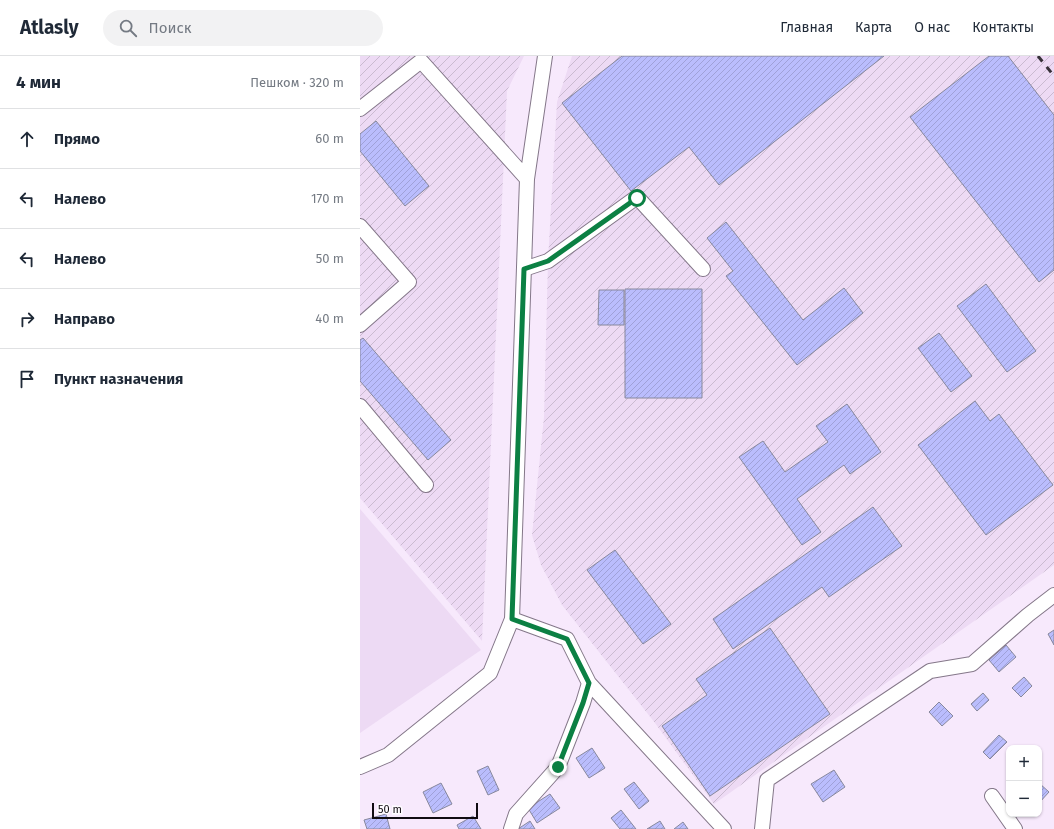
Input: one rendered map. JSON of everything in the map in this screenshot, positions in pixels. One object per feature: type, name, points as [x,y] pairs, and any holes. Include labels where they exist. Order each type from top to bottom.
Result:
[{"type":"street","points":[[360,767],[388,755],[490,673],[512,619],[527,179],[545,56]]},
{"type":"street","points":[[360,109],[419,58],[527,179]]},
{"type":"street","points":[[524,269],[548,261],[637,198],[703,269]]},
{"type":"street","points":[[360,226],[409,282],[360,326]]},
{"type":"street","points":[[360,406],[426,485]]},
{"type":"street","points":[[762,829],[767,780],[930,672],[972,664],[1028,615],[1054,595]]},
{"type":"street","points":[[512,619],[567,639],[589,683],[724,829]]},
{"type":"street","points":[[511,829],[516,814],[558,767],[583,703],[589,683]]},
{"type":"street","points":[[992,796],[1015,829]]},
{"type":"shaded area","points":[[360,56],[524,56],[507,91],[482,641],[360,498]]},
{"type":"shaded area","points":[[572,56],[1054,56],[1054,565],[714,804],[655,723],[562,605],[541,565],[532,535],[544,417],[548,261],[557,102]]},
{"type":"shaded area","points":[[360,509],[481,650],[360,733]]},
{"type":"building","points":[[622,56],[884,56],[719,185],[689,147],[631,191],[562,103]]},
{"type":"building","points":[[989,56],[1008,56],[1054,115],[1054,270],[1039,282],[910,117]]},
{"type":"building","points":[[376,121],[429,186],[405,206],[360,151],[360,134]]},
{"type":"building","points":[[726,222],[803,320],[844,288],[863,313],[797,365],[726,276],[733,271],[707,238]]},
{"type":"building","points":[[986,284],[1036,351],[1007,372],[957,306]]},
{"type":"building","points":[[625,289],[702,289],[702,398],[625,398]]},
{"type":"building","points":[[599,290],[624,290],[624,325],[598,325]]},
{"type":"building","points":[[939,333],[972,376],[951,392],[918,348]]},
{"type":"building","points":[[363,338],[451,440],[428,460],[360,381],[360,340]]},
{"type":"building","points":[[975,401],[990,421],[999,414],[1053,485],[986,535],[918,445]]},
{"type":"building","points":[[847,404],[881,452],[850,474],[844,465],[797,499],[821,532],[802,545],[739,457],[763,441],[785,472],[828,442],[816,426]]},
{"type":"building","points":[[873,507],[902,546],[829,597],[822,587],[733,649],[713,619]]},
{"type":"building","points":[[615,550],[671,624],[643,644],[587,570]]},
{"type":"building","points":[[770,628],[830,714],[710,796],[662,726],[707,695],[696,679]]},
{"type":"building","points":[[1054,630],[1054,645],[1048,634]]},
{"type":"building","points":[[1006,645],[1016,657],[999,672],[989,660]]},
{"type":"building","points":[[1024,677],[1032,686],[1021,697],[1012,688]]},
{"type":"building","points":[[983,693],[989,700],[977,711],[971,704]]},
{"type":"building","points":[[939,702],[953,716],[942,726],[929,712]]},
{"type":"building","points":[[999,735],[1007,742],[990,759],[983,752]]},
{"type":"building","points":[[592,748],[605,768],[589,778],[576,758]]},
{"type":"building","points":[[488,766],[499,790],[488,795],[477,771]]},
{"type":"building","points":[[834,770],[845,787],[823,802],[811,784]]},
{"type":"building","points":[[634,782],[649,801],[639,809],[624,789]]},
{"type":"building","points":[[441,783],[452,804],[433,813],[423,792]]},
{"type":"building","points":[[1042,786],[1049,792],[1042,800]]},
{"type":"building","points":[[550,794],[560,808],[537,823],[528,808]]},
{"type":"building","points":[[621,810],[636,829],[620,829],[611,818]]},
{"type":"building","points":[[386,814],[390,829],[367,829],[364,820]]},
{"type":"building","points":[[473,816],[481,829],[459,829],[457,825]]},
{"type":"building","points":[[530,821],[535,829],[518,829]]},
{"type":"building","points":[[660,821],[665,829],[647,829]]},
{"type":"building","points":[[683,822],[688,829],[674,829]]},
{"type":"railway","points":[[1038,56],[1054,76]]},
{"type":"route","points":[[558,767],[583,703],[589,683],[567,639],[512,619],[524,269],[548,261],[637,198]]}]
